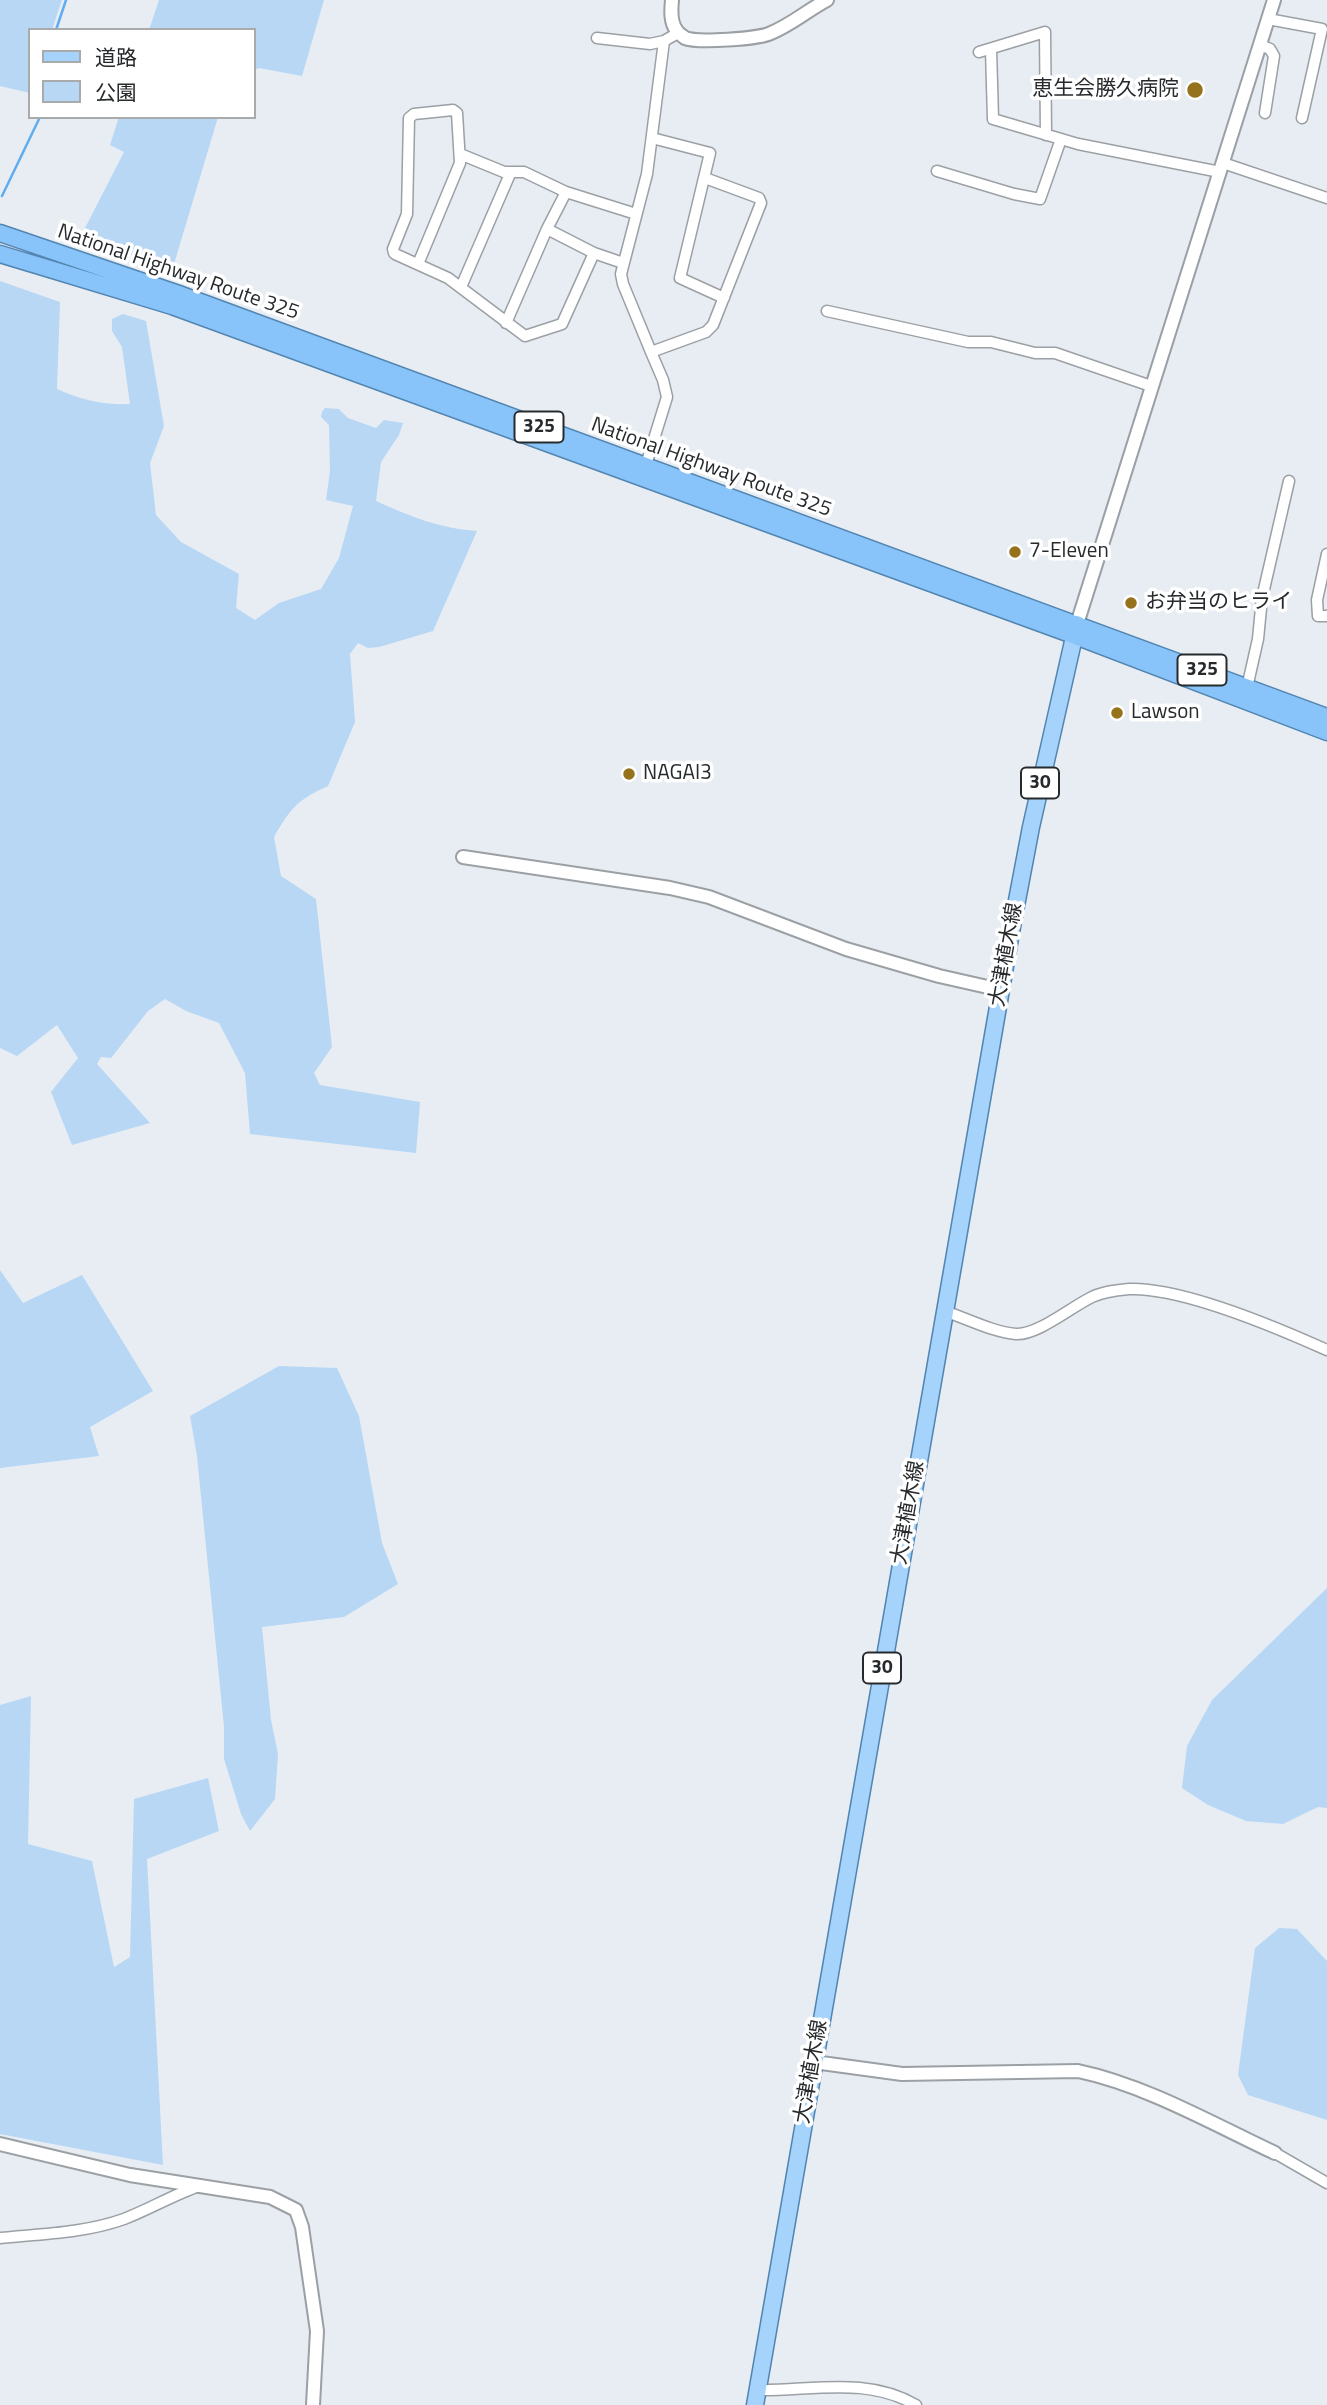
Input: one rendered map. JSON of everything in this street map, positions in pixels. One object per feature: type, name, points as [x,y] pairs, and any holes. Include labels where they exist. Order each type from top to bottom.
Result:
[{"type":"highway","name":"National Highway Route 325","points":[[0,233],[189,298],[644,472]]},
{"type":"highway","name":"National Highway Route 325","points":[[0,254],[172,306],[644,472],[1246,693],[1327,717]]},
{"type":"highway","name":"National Highway Route 325","points":[[1246,693],[1327,732]]},
{"type":"main road","name":"大津植木線","points":[[756,2398],[1001,990],[1031,827],[1075,629]]},
{"type":"street","points":[[672,0],[673,26],[686,39],[757,38],[772,33],[827,0]]},
{"type":"street","points":[[1075,629],[1274,0]]},
{"type":"street","points":[[1268,19],[1322,29],[1302,118]]},
{"type":"street","points":[[979,52],[1045,32],[1046,135]]},
{"type":"street","points":[[597,38],[650,44],[664,41],[678,33]]},
{"type":"street","points":[[644,472],[667,397],[663,380],[623,284],[623,263],[647,174],[664,41]]},
{"type":"street","points":[[1260,45],[1270,49],[1274,56],[1265,113]]},
{"type":"street","points":[[991,49],[993,119],[1060,139],[1222,167],[1327,198]]},
{"type":"street","points":[[418,264],[459,166],[456,111],[411,115],[409,118],[407,214],[393,251],[418,264],[448,278],[525,336],[562,324],[594,253]]},
{"type":"street","points":[[652,138],[708,151],[710,157],[680,278],[724,298]]},
{"type":"street","points":[[937,171],[1040,199],[1060,139]]},
{"type":"street","points":[[460,154],[510,174],[524,172],[566,192],[636,214]]},
{"type":"street","points":[[461,287],[510,174]]},
{"type":"street","points":[[651,352],[710,329],[761,200],[705,178]]},
{"type":"street","points":[[506,323],[566,192]]},
{"type":"street","points":[[547,229],[594,253],[623,263]]},
{"type":"street","points":[[827,312],[968,342],[991,342],[1035,353],[1055,353],[1151,386]]},
{"type":"street","points":[[1246,693],[1258,639],[1262,598],[1289,481]]},
{"type":"street","points":[[1327,554],[1317,600],[1318,616],[1327,617]]},
{"type":"street","points":[[463,858],[670,888],[709,897],[846,949],[939,976],[1001,990]]},
{"type":"street","points":[[944,1311],[1015,1334],[1026,1333],[1095,1295],[1128,1289],[1161,1292],[1207,1304],[1327,1350]]},
{"type":"street","points":[[814,2063],[902,2074],[1078,2071],[1100,2076],[1133,2088],[1275,2153],[1327,2183]]},
{"type":"street","points":[[0,2144],[130,2175],[270,2197],[296,2210],[302,2227],[317,2331],[313,2405]]},
{"type":"street","points":[[0,2238],[85,2229],[123,2219],[178,2193],[200,2186]]},
{"type":"street","points":[[756,2398],[820,2386],[866,2387],[906,2399],[916,2405]]},
{"type":"green space","points":[[0,0],[62,0],[53,28],[28,28],[28,93],[0,86]]},
{"type":"green space","points":[[159,0],[324,0],[302,76],[256,69],[256,28],[150,28]]},
{"type":"green space","points":[[118,119],[217,119],[171,274],[83,232],[124,152],[110,145]]},
{"type":"green space","points":[[0,281],[60,302],[57,389],[84,399],[101,403],[130,404],[122,347],[112,331],[112,319],[123,314],[146,321],[164,426],[150,463],[156,515],[181,542],[239,574],[236,608],[255,620],[279,603],[321,589],[339,558],[353,506],[326,500],[330,471],[329,425],[321,417],[325,408],[339,409],[348,418],[376,428],[384,420],[403,423],[399,435],[381,462],[376,501],[425,521],[477,531],[433,631],[379,647],[368,648],[358,643],[350,654],[355,722],[328,786],[296,806],[274,837],[281,876],[316,899],[332,1047],[314,1073],[320,1085],[420,1102],[416,1153],[250,1134],[245,1073],[219,1023],[186,1011],[165,999],[148,1011],[111,1058],[101,1057],[97,1064],[150,1123],[72,1145],[51,1092],[78,1058],[57,1025],[17,1056],[0,1048]]},
{"type":"green space","points":[[0,1270],[23,1303],[82,1275],[153,1391],[90,1427],[99,1456],[0,1468]]},
{"type":"green space","points":[[279,1366],[337,1368],[359,1416],[382,1543],[398,1584],[344,1617],[262,1627],[271,1720],[278,1754],[275,1799],[250,1831],[241,1814],[224,1759],[224,1727],[197,1456],[190,1416]]},
{"type":"green space","points":[[1327,1588],[1327,1808],[1318,1807],[1283,1824],[1246,1821],[1208,1805],[1182,1788],[1187,1746],[1212,1700]]},
{"type":"green space","points":[[31,1696],[28,1844],[92,1861],[114,1967],[130,1957],[134,1799],[208,1778],[219,1831],[147,1859],[163,2165],[0,2134],[0,1705]]},
{"type":"green space","points":[[1279,1928],[1297,1929],[1327,1961],[1327,2120],[1248,2095],[1238,2075],[1255,1948]]},
{"type":"waterway","points":[[57,28],[66,0]]},
{"type":"waterway","points":[[2,196],[39,119]]},
{"type":"place","name":"恵生会勝久病院","points":[[1195,90]]},
{"type":"place","name":"7-Eleven","points":[[1015,552]]},
{"type":"place","name":"お弁当のヒライ","points":[[1131,603]]},
{"type":"place","name":"Lawson","points":[[1117,713]]},
{"type":"place","name":"NAGAI3","points":[[629,774]]}]
